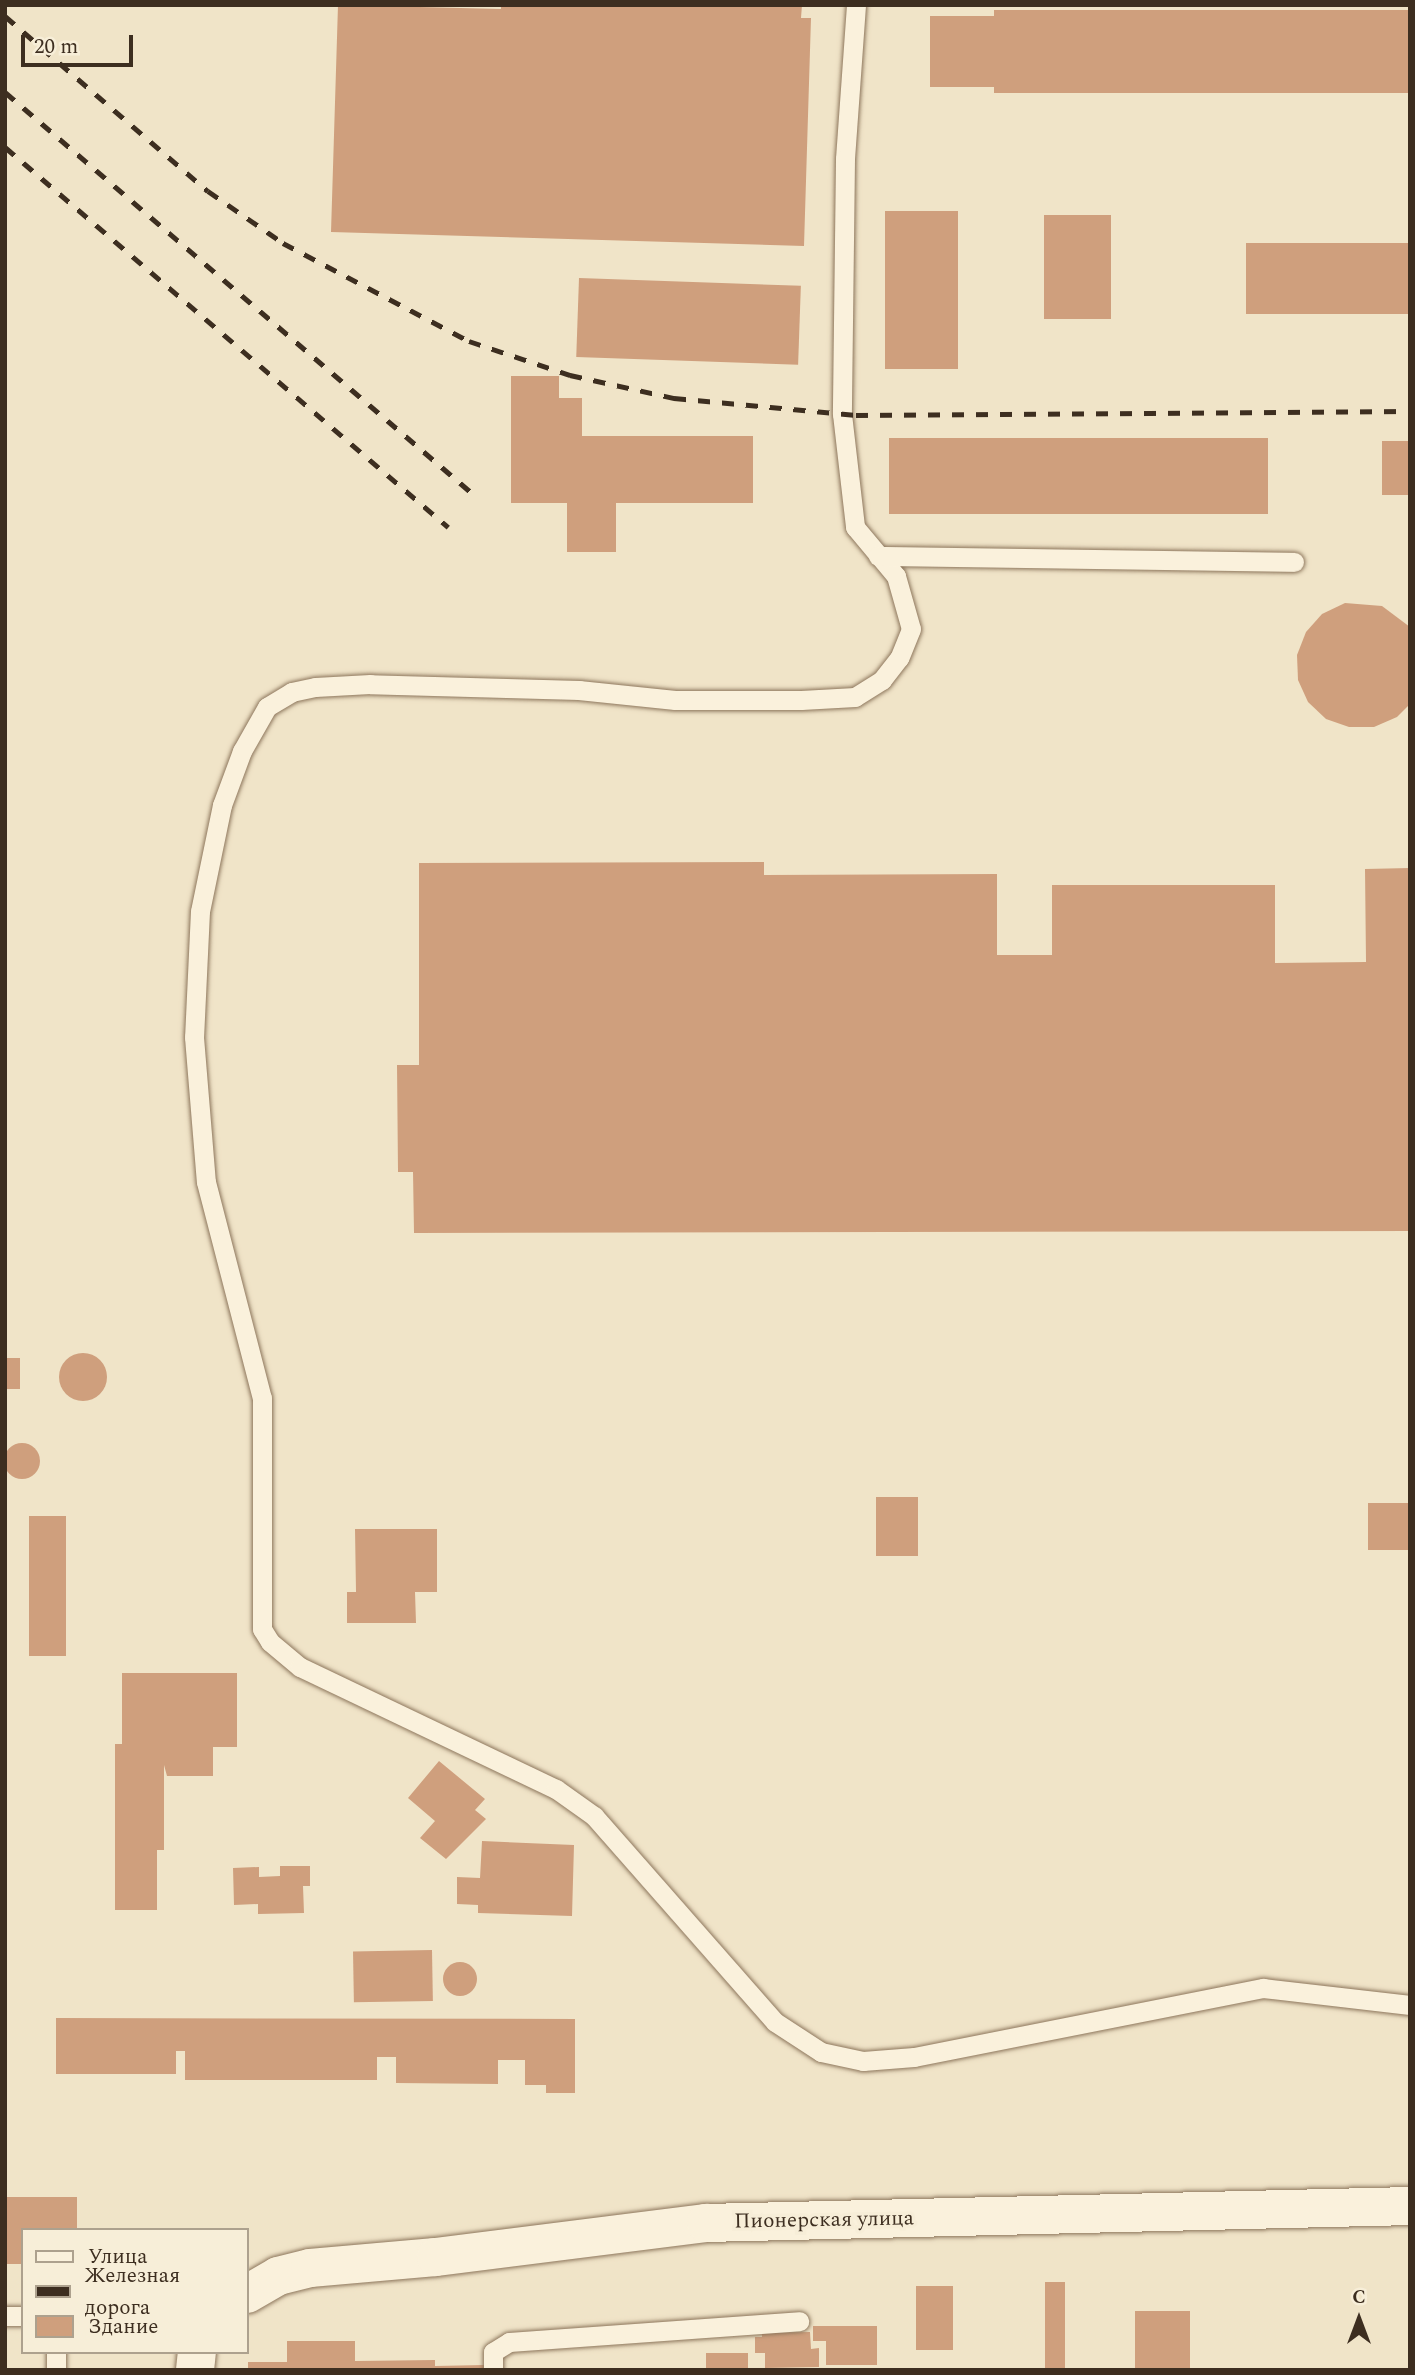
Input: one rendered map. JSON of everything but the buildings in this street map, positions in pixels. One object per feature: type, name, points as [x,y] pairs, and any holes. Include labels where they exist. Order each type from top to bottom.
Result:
[{"type":"street","name":"Пионерская улица","points":[[248,2293],[278,2276],[310,2267],[436,2257],[706,2223],[1410,2206]]},
{"type":"lane","points":[[856,5],[845,159],[842,414],[855,527],[897,576],[911,629],[899,658],[881,680],[855,697],[675,701],[579,690],[370,684],[292,692],[267,707],[254,724],[222,805],[200,911],[194,1037],[206,1182],[262,1398],[262,1629],[300,1667],[556,1789],[594,1816],[775,2022],[821,2052],[863,2061],[914,2057],[1263,1988],[1410,2005]]},
{"type":"lane","points":[[878,556],[1294,562]]},
{"type":"lane","points":[[494,2370],[494,2352],[509,2342],[799,2321]]},
{"type":"railway","points":[[5,16],[208,191],[283,243],[469,341],[570,375],[674,398],[856,415],[1410,411]]},
{"type":"railway","points":[[5,92],[473,494]]},
{"type":"railway","points":[[5,147],[448,527]]}]
